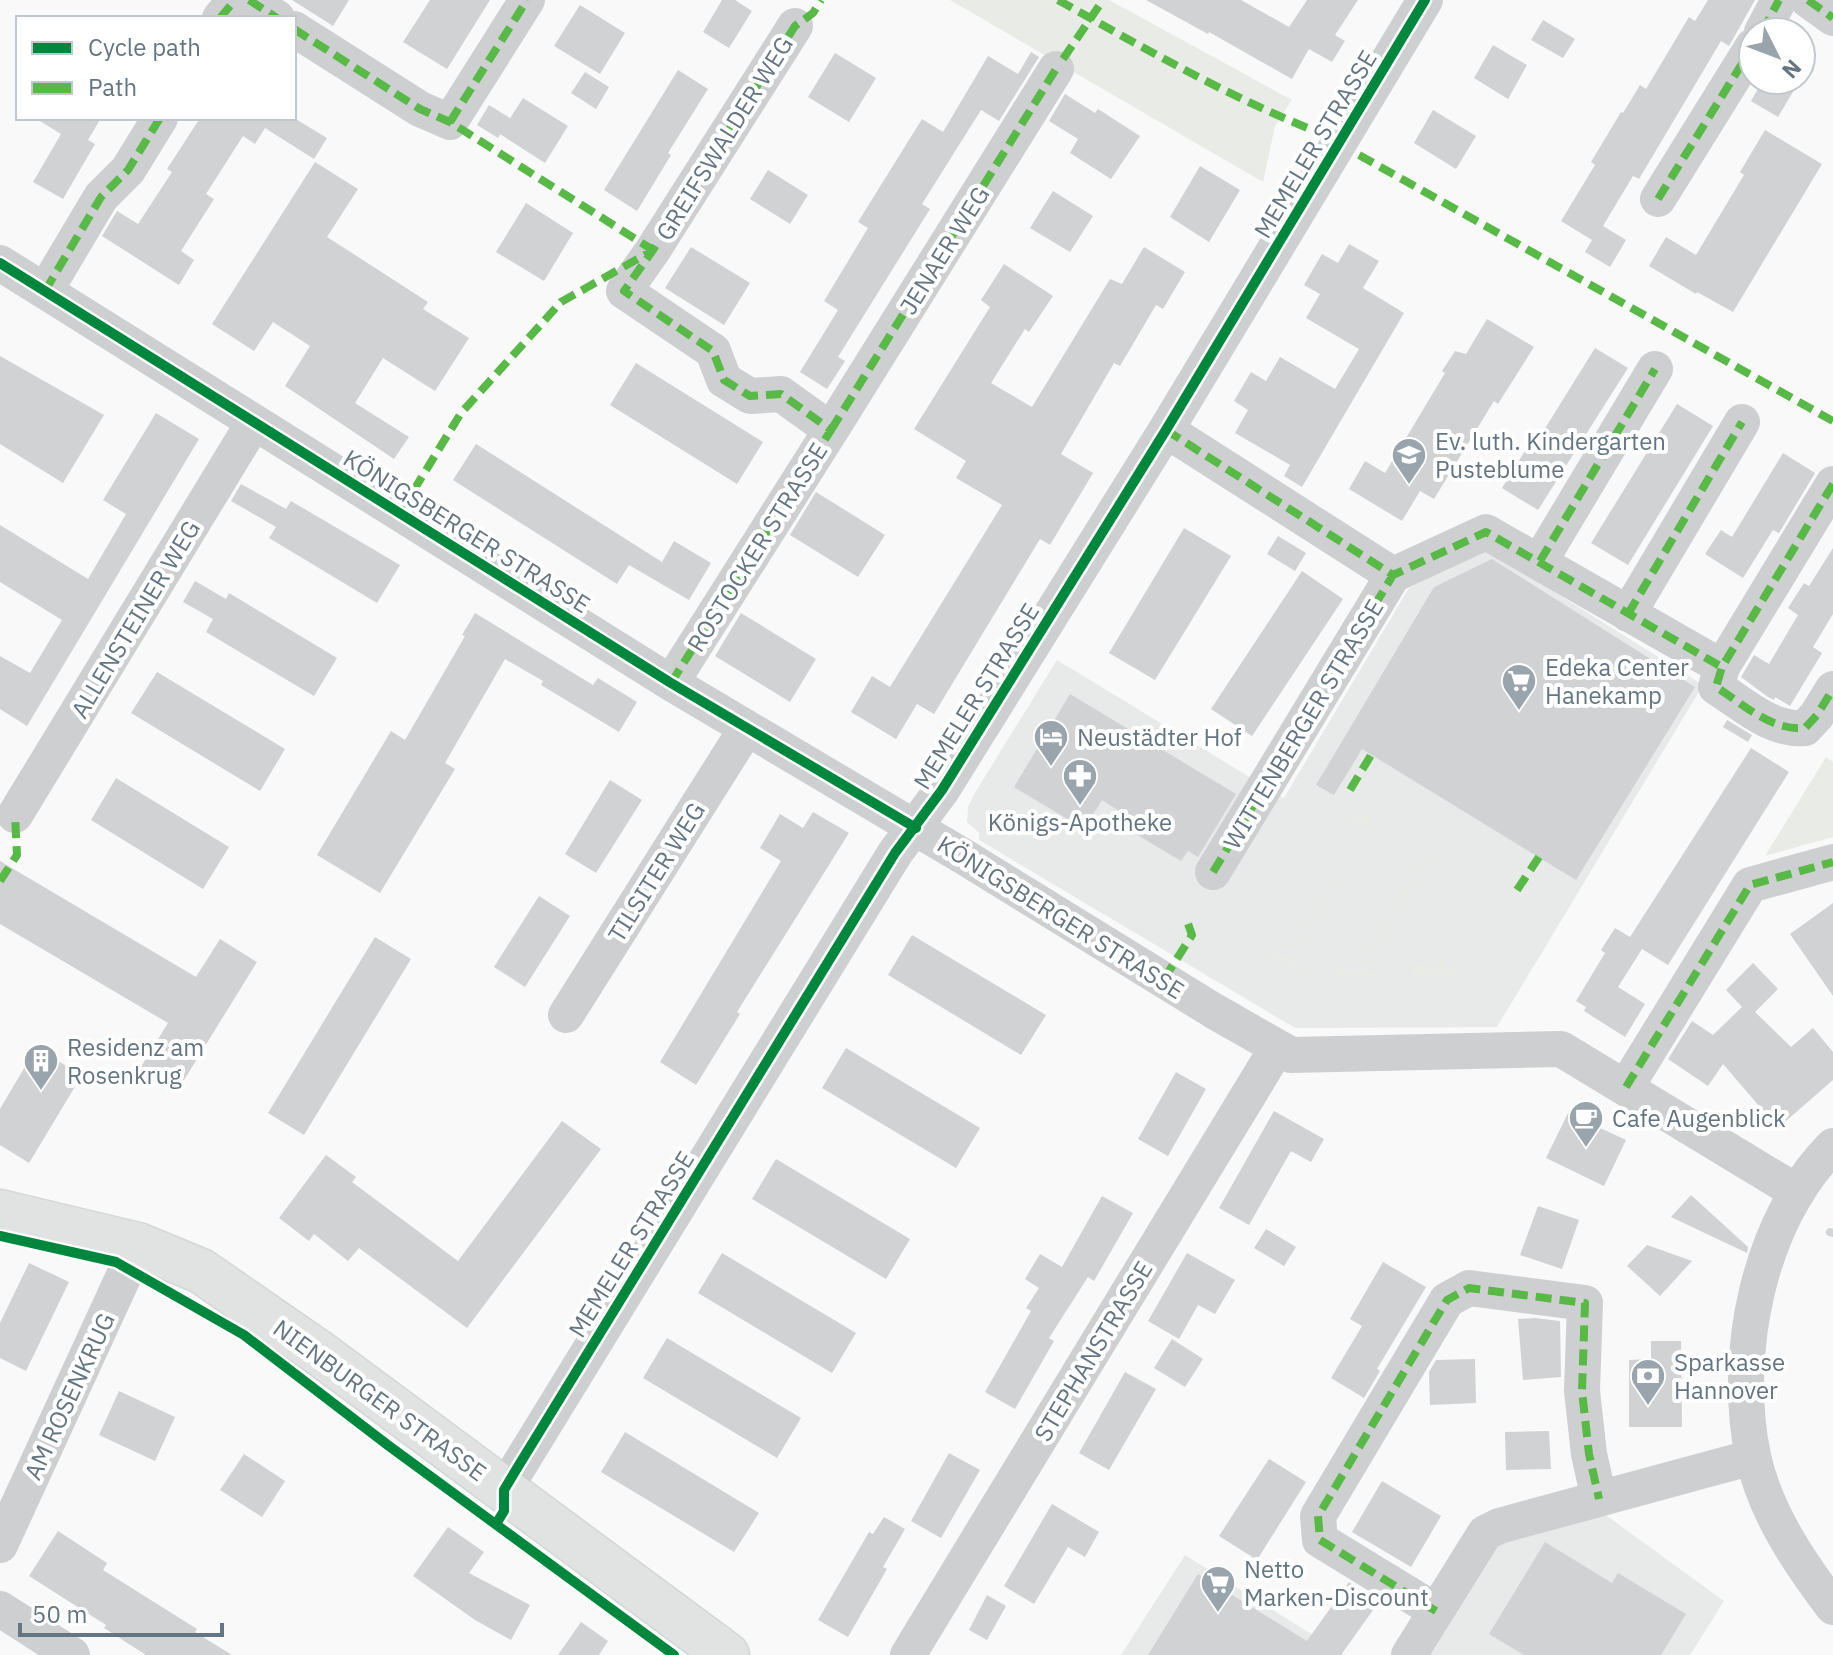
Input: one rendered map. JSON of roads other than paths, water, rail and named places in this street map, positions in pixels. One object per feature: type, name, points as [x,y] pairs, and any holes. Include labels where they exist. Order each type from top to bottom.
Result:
[{"type":"main road","name":"NIENBURGER STRASSE","points":[[0,1212],[138,1245],[201,1271],[318,1352],[727,1655]]},
{"type":"street","points":[[222,16],[235,0]]},
{"type":"street","points":[[249,0],[274,16]]},
{"type":"street","points":[[296,30],[420,109],[450,122],[527,0]]},
{"type":"street","name":"MEMELER STRASSE","points":[[504,1490],[895,853],[942,790],[1166,430],[1425,0]]},
{"type":"street","points":[[1808,0],[1833,18]]},
{"type":"street","name":"GREIFSWALDER WEG","points":[[653,250],[795,26]]},
{"type":"street","name":"JENAER WEG","points":[[831,430],[1056,69]]},
{"type":"street","points":[[1658,199],[1737,72]]},
{"type":"street","points":[[45,291],[101,197],[128,170],[159,120]]},
{"type":"street","name":"ROSTOCKER STRASSE","points":[[653,250],[624,291],[713,351],[724,380],[750,396],[781,394],[831,430],[671,683]]},
{"type":"street","name":"KÖNIGSBERGER STRASSE","points":[[0,263],[671,683],[1277,1048],[1291,1055],[1561,1049],[1797,1192]]},
{"type":"street","points":[[1540,561],[1655,369]]},
{"type":"street","name":"ALLENSTEINER WEG","points":[[15,815],[254,422]]},
{"type":"street","points":[[1628,614],[1742,422]]},
{"type":"street","name":"WITTENBERGER STRASSE","points":[[1166,430],[1393,575]]},
{"type":"street","points":[[1833,484],[1722,667],[1716,687],[1768,721],[1788,729],[1805,728],[1833,689]]},
{"type":"street","name":"WITTENBERGER STRASSE","points":[[1213,872],[1393,575],[1486,532],[1722,667]]},
{"type":"street","name":"TILSITER WEG","points":[[566,1015],[746,729]]},
{"type":"street","points":[[1626,1087],[1750,885],[1833,862]]},
{"type":"street","name":"STEPHANSTRASSE","points":[[908,1655],[1277,1048]]},
{"type":"street","points":[[1833,1146],[1797,1192],[1776,1235],[1756,1290],[1747,1348],[1747,1404],[1753,1457],[1783,1533],[1833,1607]]},
{"type":"street","name":"AM ROSENKRUG","points":[[0,1545],[138,1245]]},
{"type":"street","points":[[1436,1611],[1320,1540],[1318,1516],[1447,1300],[1469,1288],[1585,1303],[1582,1391],[1589,1454],[1599,1499]]},
{"type":"street","points":[[1409,1655],[1485,1533],[1499,1526],[1753,1457]]},
{"type":"street","points":[[0,1609],[72,1655]]},
{"type":"place","name":"Ev. luth. Kindergarten Pusteblume","points":[[1409,486]]},
{"type":"place","name":"Edeka Center Hanekamp","points":[[1519,712]]},
{"type":"place","name":"Neustädter Hof","points":[[1051,768]]},
{"type":"place","name":"Königs-Apotheke","points":[[1080,807]]},
{"type":"place","name":"Residenz am Rosenkrug","points":[[41,1092]]},
{"type":"place","name":"Cafe Augenblick","points":[[1586,1149]]},
{"type":"place","name":"Sparkasse Hannover","points":[[1648,1407]]},
{"type":"place","name":"Netto Marken-Discount","points":[[1218,1614]]}]
